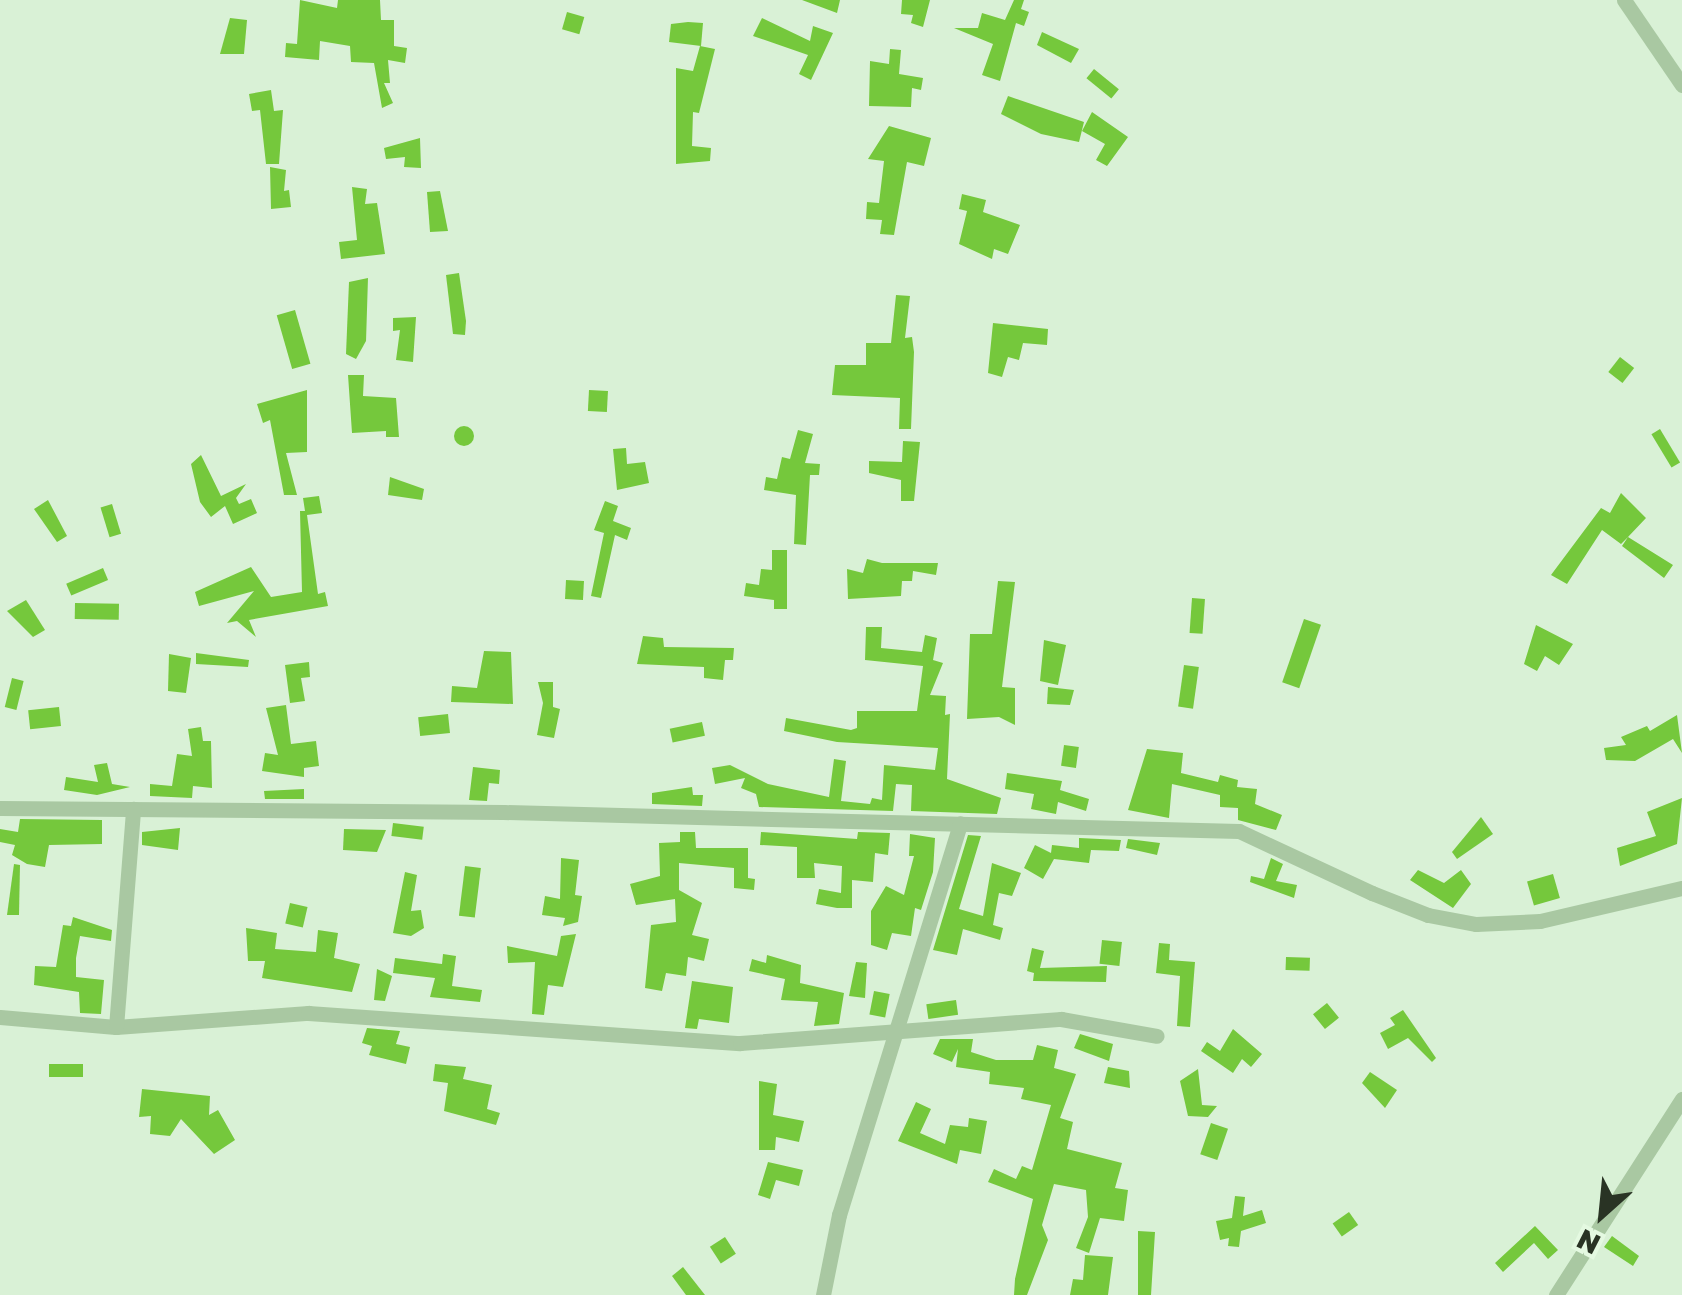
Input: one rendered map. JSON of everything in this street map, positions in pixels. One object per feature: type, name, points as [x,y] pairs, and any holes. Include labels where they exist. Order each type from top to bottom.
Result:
[{"type":"street","points":[[1624,0],[1682,85]]},
{"type":"street","points":[[0,808],[1240,831],[1372,894],[1428,915],[1476,924],[1540,921],[1682,888]]},
{"type":"street","points":[[116,1027],[133,809]]},
{"type":"street","points":[[823,1295],[838,1215],[960,823]]},
{"type":"street","points":[[0,1017],[116,1027],[308,1013],[601,1029],[690,1042],[894,1034],[1062,1019],[1157,1036]]},
{"type":"street","points":[[1556,1295],[1682,1099]]},
{"type":"building","points":[[300,0],[337,8],[338,0],[380,0],[381,20],[394,20],[394,46],[407,48],[405,63],[388,60],[390,83],[384,83],[393,103],[382,108],[374,63],[351,62],[350,46],[320,41],[319,60],[285,57],[286,43],[297,44]]},
{"type":"building","points":[[802,0],[840,0],[837,13]]},
{"type":"building","points":[[902,0],[930,0],[923,27],[911,23],[913,15],[901,14]]},
{"type":"building","points":[[1014,0],[1024,0],[1021,9],[1029,12],[1024,26],[1016,23],[1000,81],[982,75],[993,44],[954,28],[978,28],[982,13],[1005,20]]},
{"type":"building","points":[[567,12],[584,17],[579,34],[562,29]]},
{"type":"building","points":[[230,18],[247,20],[244,54],[220,54]]},
{"type":"building","points":[[762,18],[810,41],[813,26],[833,33],[811,80],[799,74],[808,55],[753,36]]},
{"type":"building","points":[[703,23],[701,46],[669,42],[671,24]]},
{"type":"building","points":[[1042,32],[1079,49],[1071,63],[1037,45]]},
{"type":"building","points":[[700,46],[715,49],[699,113],[693,112],[692,146],[711,148],[710,161],[676,164],[676,68],[693,71]]},
{"type":"building","points":[[890,49],[901,50],[899,74],[923,78],[921,90],[912,88],[911,107],[869,106],[870,61],[889,64]]},
{"type":"building","points":[[1094,69],[1119,89],[1111,98],[1086,78]]},
{"type":"building","points":[[271,90],[274,111],[283,110],[279,164],[266,164],[260,110],[252,111],[249,94]]},
{"type":"building","points":[[1008,96],[1084,122],[1079,142],[1041,134],[1001,114]]},
{"type":"building","points":[[1092,112],[1128,137],[1107,166],[1096,160],[1105,144],[1082,131]]},
{"type":"building","points":[[889,126],[931,138],[924,166],[907,162],[894,235],[880,234],[882,220],[866,219],[867,202],[879,203],[884,161],[868,159]]},
{"type":"building","points":[[420,138],[421,168],[404,167],[405,157],[386,159],[384,148]]},
{"type":"building","points":[[270,167],[286,170],[284,191],[289,190],[291,207],[271,209]]},
{"type":"building","points":[[352,187],[367,189],[365,204],[377,203],[385,254],[341,259],[339,242],[357,240]]},
{"type":"building","points":[[440,191],[448,231],[430,232],[427,192]]},
{"type":"building","points":[[962,194],[986,200],[983,212],[1020,225],[1008,254],[994,249],[992,259],[959,244],[967,211],[959,209]]},
{"type":"building","points":[[459,273],[465,335],[453,334],[446,275]]},
{"type":"building","points":[[368,278],[366,341],[356,359],[346,354],[349,282]]},
{"type":"building","points":[[896,295],[910,296],[905,338],[912,337],[914,352],[911,429],[899,429],[900,398],[832,395],[835,365],[866,365],[866,343],[891,343]]},
{"type":"building","points":[[295,310],[310,364],[292,369],[277,315]]},
{"type":"building","points":[[416,317],[413,362],[396,360],[400,330],[393,331],[393,318]]},
{"type":"building","points":[[993,323],[1048,329],[1047,345],[1023,343],[1019,360],[1008,357],[1002,377],[988,373]]},
{"type":"building","points":[[1620,357],[1634,368],[1622,383],[1608,372]]},
{"type":"building","points":[[348,375],[364,375],[363,396],[396,398],[399,437],[386,437],[386,431],[352,433]]},
{"type":"building","points":[[307,390],[307,452],[286,453],[297,495],[284,495],[270,420],[263,423],[257,404]]},
{"type":"building","points":[[589,390],[608,391],[607,412],[588,411]]},
{"type":"building","points":[[464,426],[474,436],[464,446],[454,436]]},
{"type":"building","points":[[1660,429],[1680,462],[1672,468],[1651,434]]},
{"type":"building","points":[[798,430],[813,434],[805,463],[820,464],[819,475],[810,475],[806,545],[794,544],[796,495],[764,490],[766,477],[777,479],[782,457],[790,459]]},
{"type":"building","points":[[903,441],[920,442],[914,501],[901,501],[901,480],[869,473],[869,461],[902,462]]},
{"type":"building","points":[[626,448],[627,464],[645,462],[649,483],[617,490],[613,449]]},
{"type":"building","points":[[201,455],[221,496],[246,484],[236,498],[239,504],[251,499],[257,513],[233,524],[225,506],[211,517],[200,502],[191,464]]},
{"type":"building","points":[[390,477],[424,489],[422,500],[388,495]]},
{"type":"building","points":[[1621,493],[1646,518],[1621,544],[1602,530],[1567,584],[1551,575],[1601,508],[1610,513]]},
{"type":"building","points":[[319,496],[322,513],[307,515],[318,594],[325,592],[328,606],[249,620],[256,637],[237,621],[227,623],[254,591],[199,606],[195,592],[251,567],[271,597],[302,592],[300,511],[305,511],[303,498]]},
{"type":"building","points":[[48,500],[67,536],[57,542],[34,509]]},
{"type":"building","points":[[605,501],[618,506],[613,521],[631,528],[627,540],[615,535],[601,598],[591,596],[604,533],[594,530]]},
{"type":"building","points":[[112,504],[121,534],[110,537],[101,508]]},
{"type":"building","points":[[1628,537],[1673,565],[1664,578],[1622,546]]},
{"type":"building","points":[[772,550],[787,550],[787,609],[774,609],[774,600],[744,596],[746,583],[759,585],[761,569],[772,570]]},
{"type":"building","points":[[867,559],[882,563],[938,563],[936,575],[913,571],[912,581],[902,581],[901,596],[848,599],[847,569],[863,573]]},
{"type":"building","points":[[103,568],[108,580],[71,596],[66,584]]},
{"type":"building","points":[[566,580],[584,581],[583,600],[565,599]]},
{"type":"building","points":[[998,581],[1015,582],[1002,687],[1015,688],[1015,725],[999,717],[967,719],[970,634],[992,634]]},
{"type":"building","points":[[1192,598],[1205,599],[1203,634],[1190,633]]},
{"type":"building","points":[[26,600],[45,630],[33,637],[7,611]]},
{"type":"building","points":[[75,603],[119,604],[119,620],[75,619]]},
{"type":"building","points":[[1304,619],[1321,625],[1299,688],[1282,682]]},
{"type":"building","points":[[1536,625],[1573,644],[1559,665],[1545,656],[1537,671],[1524,664]]},
{"type":"building","points":[[866,627],[882,627],[881,648],[922,652],[925,635],[937,638],[933,660],[943,663],[930,695],[946,696],[945,715],[950,714],[947,779],[1001,798],[997,814],[911,811],[912,785],[896,784],[893,811],[759,807],[756,794],[741,788],[745,778],[715,784],[712,768],[730,765],[768,784],[829,797],[834,759],[846,761],[841,801],[870,804],[872,798],[882,800],[884,765],[935,770],[938,748],[837,742],[784,731],[786,718],[851,730],[857,728],[857,711],[917,711],[923,666],[865,660]]},
{"type":"building","points":[[643,636],[663,638],[664,647],[734,648],[733,660],[725,660],[723,680],[704,678],[704,667],[637,664]]},
{"type":"building","points":[[1044,640],[1066,645],[1058,685],[1040,681]]},
{"type":"building","points":[[484,651],[511,652],[513,704],[451,702],[452,686],[477,688]]},
{"type":"building","points":[[196,653],[249,660],[248,667],[196,664]]},
{"type":"building","points":[[169,654],[191,658],[186,693],[168,691]]},
{"type":"building","points":[[309,662],[310,677],[301,678],[305,701],[290,703],[285,665]]},
{"type":"building","points":[[1184,665],[1199,667],[1193,709],[1178,707]]},
{"type":"building","points":[[12,678],[24,681],[16,710],[5,707]]},
{"type":"building","points":[[538,682],[553,682],[553,707],[560,709],[554,738],[537,735],[543,703]]},
{"type":"building","points":[[1048,687],[1074,690],[1070,705],[1047,704]]},
{"type":"building","points":[[286,705],[291,744],[316,741],[319,766],[304,768],[304,777],[262,771],[265,753],[278,755],[266,708]]},
{"type":"building","points":[[59,707],[61,726],[30,729],[28,710]]},
{"type":"building","points":[[448,714],[450,733],[420,736],[418,717]]},
{"type":"building","points":[[1677,715],[1682,753],[1673,739],[1635,761],[1606,760],[1604,748],[1626,745],[1621,737],[1647,726],[1650,731]]},
{"type":"building","points":[[702,722],[705,736],[673,743],[670,729]]},
{"type":"building","points":[[201,727],[203,741],[211,741],[212,788],[193,786],[192,798],[150,796],[150,784],[172,786],[177,754],[192,756],[188,729]]},
{"type":"building","points":[[1064,745],[1079,747],[1076,768],[1061,766]]},
{"type":"building","points":[[1147,749],[1183,753],[1181,773],[1218,782],[1220,775],[1238,780],[1237,787],[1257,789],[1255,804],[1282,815],[1276,830],[1238,820],[1238,808],[1220,807],[1220,795],[1172,784],[1169,818],[1128,810]]},
{"type":"building","points":[[107,763],[112,784],[130,787],[97,795],[64,790],[66,777],[98,782],[94,765]]},
{"type":"building","points":[[473,767],[500,770],[499,784],[489,783],[487,801],[469,800]]},
{"type":"building","points":[[1007,773],[1062,781],[1060,790],[1089,799],[1086,811],[1058,802],[1056,814],[1031,809],[1034,794],[1005,789]]},
{"type":"building","points":[[692,787],[693,795],[703,795],[702,806],[652,804],[652,793]]},
{"type":"building","points":[[304,789],[304,799],[265,799],[264,791]]},
{"type":"building","points":[[1682,798],[1677,844],[1620,866],[1617,848],[1656,836],[1647,812]]},
{"type":"building","points":[[1481,817],[1493,834],[1457,859],[1452,852]]},
{"type":"building","points":[[20,819],[102,820],[102,844],[49,845],[45,867],[27,864],[12,855],[15,845],[0,842],[0,829],[18,832]]},
{"type":"building","points":[[393,823],[424,827],[422,840],[391,836]]},
{"type":"building","points":[[180,828],[178,850],[142,845],[142,832]]},
{"type":"building","points":[[344,829],[386,830],[377,852],[343,850]]},
{"type":"building","points":[[680,832],[695,832],[696,848],[748,848],[748,878],[755,879],[754,890],[734,888],[734,868],[679,863],[679,890],[702,903],[692,935],[709,939],[704,961],[688,957],[686,976],[666,973],[662,991],[645,988],[651,925],[676,922],[675,899],[636,905],[630,884],[660,876],[659,843],[680,842]]},
{"type":"building","points":[[761,832],[857,839],[858,832],[890,833],[888,855],[875,853],[873,882],[852,880],[852,908],[837,908],[816,904],[819,889],[841,893],[842,866],[814,863],[815,878],[797,878],[797,847],[760,845]]},
{"type":"building","points":[[910,834],[935,838],[933,872],[921,910],[915,908],[911,936],[892,933],[887,950],[871,945],[871,911],[886,886],[904,895],[914,856],[909,856]]},
{"type":"building","points":[[968,835],[981,836],[959,909],[983,916],[992,863],[1021,873],[1012,896],[999,893],[993,925],[1003,928],[1000,940],[963,929],[957,955],[933,950]]},
{"type":"building","points":[[1079,838],[1121,840],[1119,851],[1091,850],[1089,863],[1054,859],[1043,879],[1024,868],[1035,845],[1051,853],[1052,845],[1079,848]]},
{"type":"building","points":[[1128,839],[1160,843],[1157,855],[1126,848]]},
{"type":"building","points":[[561,858],[579,860],[575,895],[582,896],[578,922],[563,926],[565,918],[542,915],[545,896],[560,899]]},
{"type":"building","points":[[1271,858],[1283,864],[1276,881],[1297,885],[1294,898],[1250,882],[1251,876],[1264,879]]},
{"type":"building","points":[[14,864],[20,865],[19,915],[7,915]]},
{"type":"building","points":[[465,866],[481,868],[475,918],[459,916]]},
{"type":"building","points":[[1418,870],[1444,883],[1461,870],[1471,884],[1453,908],[1410,880]]},
{"type":"building","points":[[405,872],[417,875],[411,911],[421,910],[424,928],[411,936],[393,933]]},
{"type":"building","points":[[1553,874],[1560,898],[1534,905],[1527,881]]},
{"type":"building","points":[[290,903],[308,907],[303,928],[285,923]]},
{"type":"building","points":[[73,917],[112,930],[111,941],[80,936],[76,958],[76,977],[104,980],[101,1014],[80,1013],[79,992],[34,985],[35,966],[56,967],[63,925],[71,926]]},
{"type":"building","points":[[246,928],[277,933],[275,949],[316,952],[318,930],[338,933],[334,958],[360,964],[352,992],[262,978],[265,961],[248,961]]},
{"type":"building","points":[[576,934],[563,987],[548,985],[544,1015],[532,1014],[535,962],[508,963],[507,946],[557,956],[561,936]]},
{"type":"building","points":[[1102,940],[1122,942],[1119,966],[1099,964]]},
{"type":"building","points":[[1159,943],[1170,944],[1169,960],[1195,962],[1190,1027],[1177,1026],[1180,976],[1156,973]]},
{"type":"building","points":[[1032,948],[1044,951],[1040,968],[1107,966],[1106,982],[1033,981],[1034,973],[1027,971]]},
{"type":"building","points":[[443,954],[456,956],[452,986],[482,990],[480,1002],[430,997],[435,978],[393,973],[395,958],[442,964]]},
{"type":"building","points":[[767,955],[801,965],[800,983],[844,993],[839,1024],[814,1026],[818,1002],[781,1000],[785,979],[749,971],[752,959],[766,963]]},
{"type":"building","points":[[1286,957],[1310,958],[1310,971],[1286,970]]},
{"type":"building","points":[[856,962],[867,963],[865,998],[849,996]]},
{"type":"building","points":[[377,969],[392,976],[385,1001],[374,1000]]},
{"type":"building","points":[[692,981],[733,987],[729,1023],[699,1019],[697,1029],[685,1028]]},
{"type":"building","points":[[874,991],[890,994],[885,1018],[869,1015]]},
{"type":"building","points":[[956,1000],[958,1015],[928,1019],[926,1004]]},
{"type":"building","points":[[1327,1003],[1339,1018],[1325,1029],[1313,1014]]},
{"type":"building","points":[[1403,1010],[1436,1058],[1432,1062],[1408,1038],[1388,1049],[1380,1033],[1395,1025],[1390,1018]]},
{"type":"building","points":[[367,1028],[400,1031],[396,1044],[410,1047],[406,1064],[369,1055],[372,1046],[362,1043]]},
{"type":"building","points":[[1233,1029],[1262,1054],[1251,1067],[1242,1059],[1233,1073],[1201,1051],[1207,1042],[1220,1051]]},
{"type":"building","points":[[1080,1034],[1113,1044],[1109,1061],[1074,1048]]},
{"type":"building","points":[[940,1039],[973,1039],[971,1052],[996,1060],[1033,1060],[1037,1045],[1058,1050],[1054,1068],[1076,1074],[1060,1118],[1073,1122],[1067,1149],[1122,1163],[1115,1188],[1128,1190],[1124,1221],[1100,1218],[1089,1253],[1076,1248],[1088,1217],[1086,1190],[1054,1184],[1042,1225],[1048,1240],[1027,1295],[1014,1295],[1033,1199],[988,1182],[994,1169],[1016,1179],[1022,1166],[1032,1170],[1051,1105],[1021,1099],[1024,1088],[989,1084],[990,1072],[956,1067],[958,1049],[952,1062],[933,1054]]},
{"type":"building","points":[[49,1064],[83,1064],[83,1077],[49,1077]]},
{"type":"building","points":[[435,1064],[466,1067],[463,1079],[492,1085],[487,1109],[500,1113],[496,1125],[444,1111],[448,1083],[433,1081]]},
{"type":"building","points":[[1108,1067],[1129,1071],[1130,1088],[1104,1083]]},
{"type":"building","points":[[1198,1069],[1202,1105],[1217,1106],[1208,1117],[1188,1116],[1180,1081]]},
{"type":"building","points":[[1370,1072],[1397,1090],[1385,1108],[1362,1083]]},
{"type":"building","points":[[759,1081],[777,1084],[773,1115],[804,1121],[799,1142],[776,1137],[775,1150],[759,1150]]},
{"type":"building","points":[[142,1089],[210,1096],[209,1115],[218,1110],[235,1140],[214,1154],[181,1119],[170,1136],[150,1134],[151,1116],[139,1117]]},
{"type":"building","points":[[916,1102],[931,1109],[920,1133],[945,1144],[950,1125],[968,1127],[969,1118],[987,1121],[981,1154],[960,1150],[957,1164],[898,1141]]},
{"type":"building","points":[[1211,1123],[1228,1129],[1217,1160],[1200,1154]]},
{"type":"building","points":[[768,1162],[803,1170],[799,1186],[776,1180],[770,1199],[758,1195]]},
{"type":"building","points":[[1235,1196],[1245,1197],[1243,1216],[1262,1210],[1266,1223],[1241,1231],[1239,1247],[1228,1246],[1229,1238],[1220,1240],[1216,1221],[1232,1218]]},
{"type":"building","points":[[1349,1212],[1358,1225],[1342,1237],[1333,1223]]},
{"type":"building","points":[[1535,1226],[1558,1250],[1548,1259],[1534,1243],[1503,1272],[1495,1263]]},
{"type":"building","points":[[1138,1231],[1155,1232],[1151,1295],[1138,1295]]},
{"type":"building","points":[[1612,1236],[1639,1256],[1633,1266],[1604,1247]]},
{"type":"building","points":[[725,1237],[736,1254],[721,1264],[710,1247]]},
{"type":"building","points":[[1085,1255],[1113,1257],[1108,1295],[1070,1295],[1073,1279],[1083,1280]]},
{"type":"building","points":[[683,1267],[705,1295],[686,1295],[672,1276]]}]
